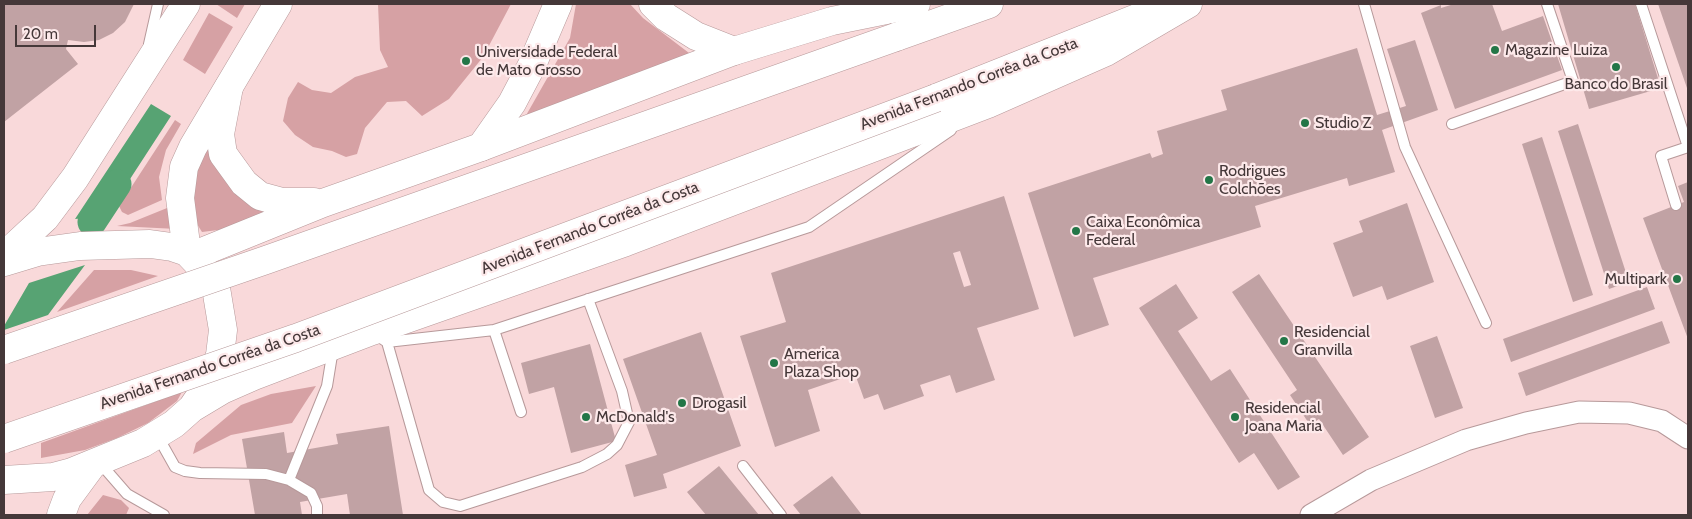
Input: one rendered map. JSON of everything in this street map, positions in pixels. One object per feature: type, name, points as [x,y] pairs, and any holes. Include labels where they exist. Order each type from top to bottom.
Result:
[{"type":"main road","points":[[4,256],[45,218],[75,178],[186,4]]},
{"type":"main road","points":[[189,254],[180,198],[184,167],[193,147],[278,4]]},
{"type":"main road","points":[[481,146],[512,103],[532,65],[558,4]]},
{"type":"main road","points":[[653,4],[666,17],[696,36],[734,51]]},
{"type":"main road","points":[[189,254],[734,51],[832,21],[916,4]]},
{"type":"main road","points":[[4,350],[266,260],[989,4]]},
{"type":"main road","name":"Avenida Fernando Corrêa da Costa","points":[[4,439],[306,335],[936,98],[1172,4]]},
{"type":"main road","name":"Avenida Fernando Corrêa da Costa","points":[[192,408],[222,390],[254,376],[334,346],[380,337],[988,104],[1106,52],[1188,4]]},
{"type":"main road","points":[[229,87],[220,134],[223,154],[244,184],[260,196],[282,202],[323,203]]},
{"type":"main road","points":[[4,262],[37,252],[99,245],[150,244],[189,254],[207,273],[216,288],[223,330],[216,370],[192,408],[157,435],[96,463],[53,477],[4,480]]},
{"type":"main road","points":[[61,515],[67,499],[96,463]]},
{"type":"street","points":[[1311,515],[1371,480],[1466,440],[1526,423],[1579,412],[1629,413],[1662,421],[1688,438]]},
{"type":"lane","points":[[109,125],[150,41],[158,4]]},
{"type":"lane","points":[[1364,4],[1405,146],[1486,323]]},
{"type":"lane","points":[[1452,124],[1573,81],[1548,4]]},
{"type":"lane","points":[[1641,4],[1688,147],[1661,156],[1676,205]]},
{"type":"lane","points":[[588,299],[622,391],[629,422],[617,444],[607,454],[582,467],[460,506],[443,502],[429,490],[380,337],[494,330],[588,299],[809,227],[988,104]]},
{"type":"lane","points":[[494,330],[521,412]]},
{"type":"lane","points":[[289,480],[327,386],[334,346]]},
{"type":"lane","points":[[157,435],[174,467],[185,471],[266,474],[289,480],[310,493],[317,506],[317,515]]},
{"type":"lane","points":[[96,463],[127,494],[164,515]]},
{"type":"lane","points":[[743,466],[781,515]]},
{"type":"shaded area","points":[[216,4],[245,4],[237,18]]},
{"type":"shaded area","points":[[378,4],[511,4],[483,57],[449,99],[422,116],[406,101],[387,102],[365,128],[357,154],[346,157],[332,151],[313,147],[295,135],[283,121],[288,98],[298,82],[312,90],[331,93],[355,77],[388,67],[380,50]]},
{"type":"shaded area","points":[[576,4],[630,4],[643,18],[693,56],[520,126],[570,38]]},
{"type":"shaded area","points":[[209,13],[233,27],[205,74],[183,60]]},
{"type":"shaded area","points":[[151,104],[171,116],[106,216],[75,219]]},
{"type":"shaded area","points":[[175,120],[181,124],[166,150],[159,177],[162,200],[128,215],[122,212],[119,206]]},
{"type":"shaded area","points":[[207,140],[272,211],[234,228],[202,232],[197,224],[193,205],[192,179]]},
{"type":"shaded area","points":[[172,206],[177,229],[117,226],[130,223]]},
{"type":"shaded area","points":[[85,265],[48,315],[4,330],[4,326],[29,283]]},
{"type":"shaded area","points":[[94,270],[131,270],[158,276],[57,312]]},
{"type":"shaded area","points":[[316,386],[292,423],[231,435],[193,454],[196,443],[241,405],[271,394]]},
{"type":"shaded area","points":[[182,392],[177,401],[148,423],[117,438],[85,450],[41,458],[41,443]]},
{"type":"shaded area","points":[[103,495],[121,500],[129,508],[126,515],[87,515]]},
{"type":"building","points":[[4,4],[134,4],[125,22],[113,33],[99,40],[84,42],[68,40],[66,49],[78,64],[4,122]]},
{"type":"building","name":"Magazine Luiza","points":[[1454,4],[1492,4],[1502,31],[1543,16],[1562,70],[1455,109],[1421,13],[1441,5],[1441,8]]},
{"type":"building","name":"Banco do Brasil","points":[[1558,4],[1635,4],[1661,88],[1589,109]]},
{"type":"building","points":[[1658,4],[1688,4],[1688,91]]},
{"type":"building","points":[[1415,40],[1438,110],[1382,130],[1395,172],[1349,186],[1347,178],[1255,206],[1261,227],[1093,278],[1109,325],[1074,337],[1028,193],[1150,153],[1152,158],[1163,154],[1157,131],[1227,110],[1221,90],[1357,48],[1377,115],[1406,106],[1387,49]]},
{"type":"building","points":[[1578,124],[1629,282],[1609,289],[1558,131]]},
{"type":"building","points":[[1542,137],[1593,295],[1573,302],[1522,144]]},
{"type":"building","name":"Multipark","points":[[1688,182],[1688,339],[1643,218],[1684,202],[1678,186]]},
{"type":"building","points":[[1004,196],[1039,309],[977,328],[995,380],[956,393],[950,375],[920,385],[924,396],[884,410],[878,394],[864,399],[855,374],[808,390],[820,431],[775,447],[740,336],[786,322],[771,273]],"holes":[[[960,251],[971,285],[964,287],[953,253]]]},
{"type":"building","points":[[1407,203],[1434,282],[1387,300],[1382,286],[1353,297],[1333,243],[1363,232],[1359,221]]},
{"type":"building","name":"Residencial Granvilla","points":[[1259,274],[1369,437],[1343,455],[1319,419],[1310,425],[1290,395],[1297,390],[1232,292]]},
{"type":"building","name":"Residencial Joana Maria","points":[[1176,284],[1198,318],[1178,331],[1211,381],[1230,369],[1300,477],[1278,490],[1254,453],[1239,463],[1139,308]]},
{"type":"building","points":[[1647,287],[1655,309],[1511,362],[1503,339]]},
{"type":"building","points":[[1662,321],[1670,343],[1526,396],[1518,373]]},
{"type":"building","name":"Drogasil","points":[[701,332],[741,446],[663,474],[667,488],[634,497],[625,465],[657,455],[623,359]]},
{"type":"building","points":[[1437,336],[1463,408],[1435,418],[1410,346]]},
{"type":"building","name":"McDonald's","points":[[590,344],[616,441],[571,453],[554,387],[529,394],[521,363]]},
{"type":"building","points":[[389,426],[403,515],[350,515],[347,494],[300,502],[302,515],[255,515],[242,439],[284,432],[287,453],[338,444],[336,434]]},
{"type":"building","points":[[719,466],[759,515],[706,515],[687,492]]},
{"type":"building","points":[[832,476],[862,515],[801,515],[793,505]]},
{"type":"waterway","points":[[92,222],[117,184]]},
{"type":"place","name":"Magazine Luiza","points":[[1495,50]]},
{"type":"place","name":"Universidade Federal de Mato Grosso","points":[[466,61]]},
{"type":"place","name":"Banco do Brasil","points":[[1616,67]]},
{"type":"place","name":"Studio Z","points":[[1305,123]]},
{"type":"place","name":"Rodrigues Colchões","points":[[1209,180]]},
{"type":"place","name":"Caixa Econômica Federal","points":[[1076,231]]},
{"type":"place","name":"Multipark","points":[[1677,279]]},
{"type":"place","name":"Residencial Granvilla","points":[[1284,341]]},
{"type":"place","name":"America Plaza Shop","points":[[774,363]]},
{"type":"place","name":"Drogasil","points":[[682,403]]},
{"type":"place","name":"McDonald's","points":[[586,417]]},
{"type":"place","name":"Residencial Joana Maria","points":[[1235,417]]}]
